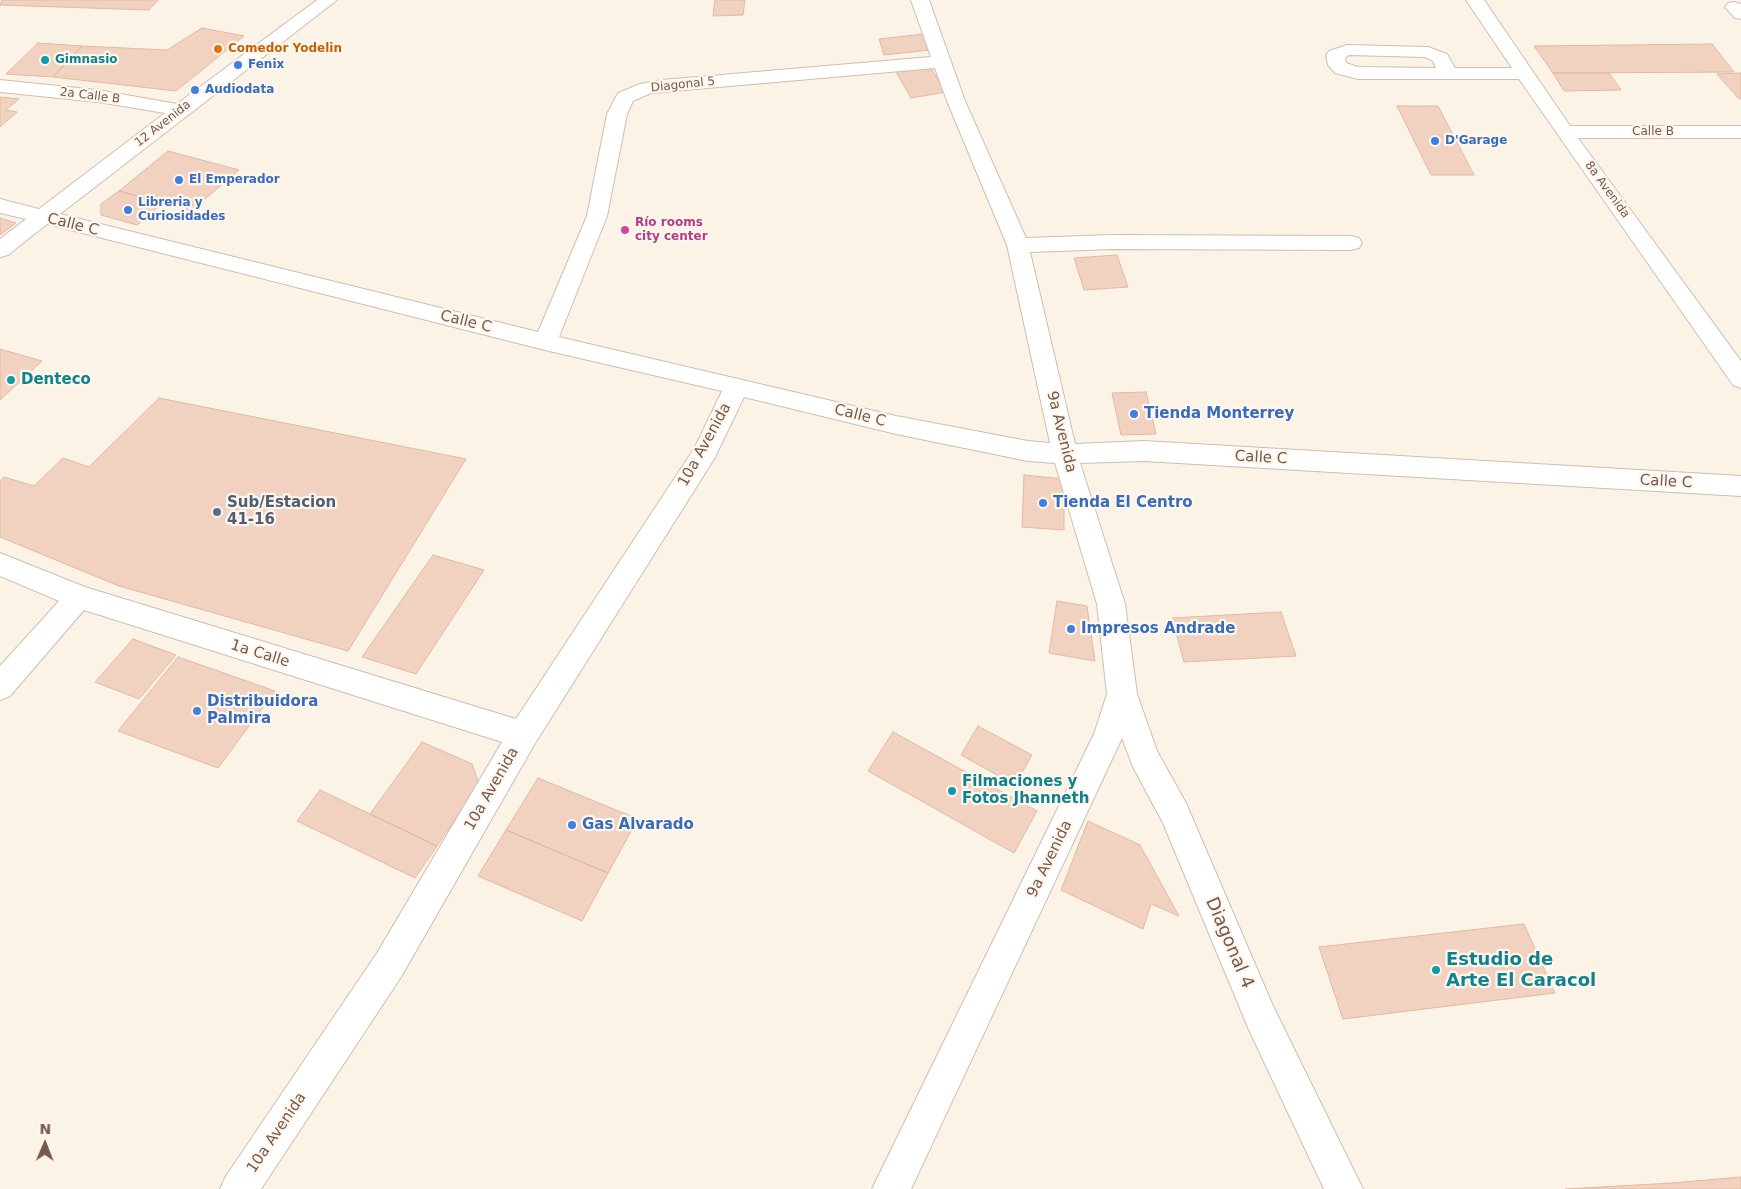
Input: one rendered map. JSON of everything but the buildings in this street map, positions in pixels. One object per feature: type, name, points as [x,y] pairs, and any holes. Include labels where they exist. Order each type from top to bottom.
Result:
[{"type":"street","name":"12 Avenida","points":[[0,250],[181,110],[328,0]]},
{"type":"street","name":"9a Avenida","points":[[891,1189],[1104,745],[1122,694],[1118,648],[1111,604],[1065,454],[1018,245],[981,154],[956,101],[920,0]]},
{"type":"street","name":"8a Avenida","points":[[1476,0],[1565,132],[1741,379]]},
{"type":"street","points":[[1448,74],[1441,58],[1428,52],[1347,50],[1335,55],[1337,65],[1350,72],[1448,74],[1525,74]]},
{"type":"street","name":"Diagonal 5","points":[[544,342],[598,216],[617,114],[625,97],[647,88],[662,86],[942,62]]},
{"type":"street","name":"2a Calle B","points":[[0,86],[98,96],[181,110]]},
{"type":"street","name":"Calle B","points":[[1565,132],[1741,132]]},
{"type":"street","name":"Calle C","points":[[0,206],[544,342],[738,386],[896,425],[1028,451],[1065,454],[1144,451],[1741,486]]},
{"type":"street","points":[[1018,245],[1112,242],[1351,242]]},
{"type":"street","name":"10a Avenida","points":[[239,1189],[389,965],[523,735],[705,452],[738,386]]},
{"type":"street","name":"1a Calle","points":[[0,564],[78,597],[523,735]]},
{"type":"street","points":[[0,687],[78,597]]},
{"type":"street","name":"Diagonal 4","points":[[1122,694],[1144,756],[1175,814],[1261,1018],[1344,1189]]},
{"type":"place","name":"Comedor Yodelin","points":[[218,49]]},
{"type":"place","name":"Gimnasio","points":[[45,60]]},
{"type":"place","name":"Fenix","points":[[238,65]]},
{"type":"place","name":"Audiodata","points":[[195,90]]},
{"type":"place","name":"D'Garage","points":[[1435,141]]},
{"type":"place","name":"El Emperador","points":[[179,180]]},
{"type":"place","name":"Libreria y Curiosidades","points":[[128,210]]},
{"type":"place","name":"Río rooms city center","points":[[625,230]]},
{"type":"place","name":"Denteco","points":[[11,380]]},
{"type":"place","name":"Tienda Monterrey","points":[[1134,414]]},
{"type":"place","name":"Tienda El Centro","points":[[1043,503]]},
{"type":"place","name":"Sub/Estacion 41-16","points":[[217,512]]},
{"type":"place","name":"Impresos Andrade","points":[[1071,629]]},
{"type":"place","name":"Distribuidora Palmira","points":[[197,711]]},
{"type":"place","name":"Filmaciones y Fotos Jhanneth","points":[[952,791]]},
{"type":"place","name":"Gas Alvarado","points":[[572,825]]},
{"type":"place","name":"Estudio de Arte El Caracol","points":[[1436,970]]}]
